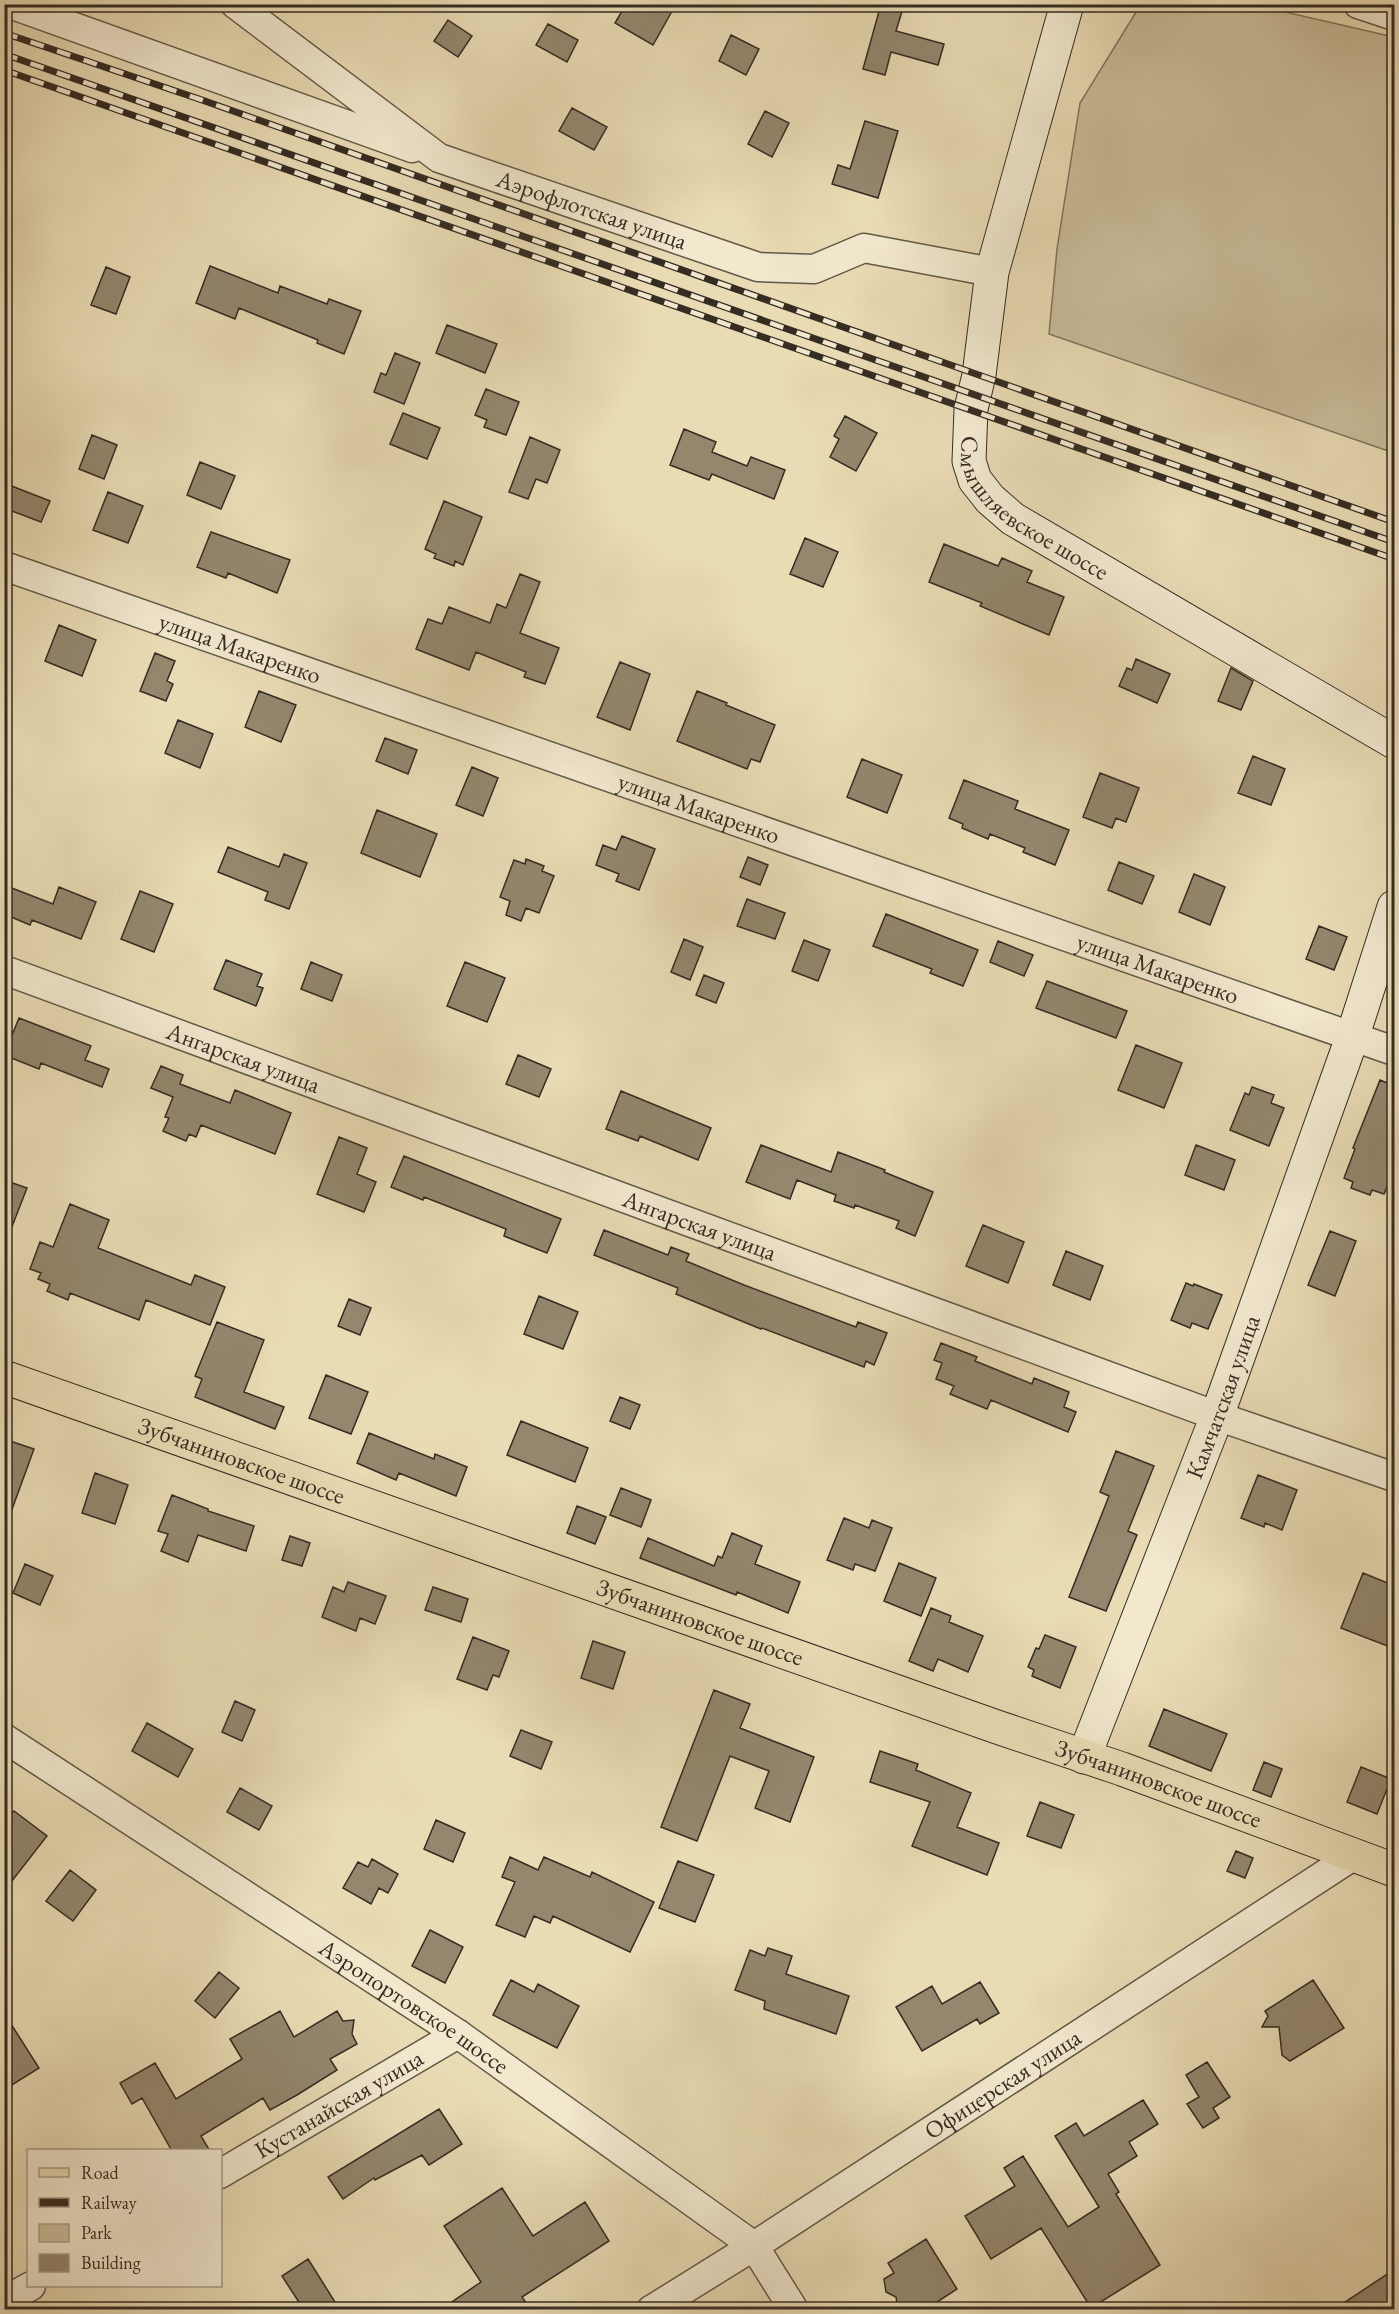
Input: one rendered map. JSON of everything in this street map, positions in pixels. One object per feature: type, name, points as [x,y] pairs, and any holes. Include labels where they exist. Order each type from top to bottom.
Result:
[{"type":"main road","name":"Зубчаниновское шоссе","points":[[4,1377],[1084,1757],[1395,1870]]},
{"type":"street","points":[[10,4],[439,158]]},
{"type":"street","name":"Аэрофлотская улица","points":[[235,4],[439,158],[758,267],[814,269],[864,248],[992,272]]},
{"type":"street","name":"Смышляевское шоссе","points":[[1067,4],[992,272],[979,375],[971,409],[969,461],[975,480],[990,499],[1013,519],[1395,742]]},
{"type":"street","points":[[1358,4],[1395,16]]},
{"type":"street","name":"улица Макаренко","points":[[4,566],[1395,1051]]},
{"type":"street","points":[[1353,1035],[1395,906]]},
{"type":"street","name":"Ангарская улица","points":[[4,970],[1217,1416],[1395,1478]]},
{"type":"street","name":"Камчатская улица","points":[[1084,1757],[1217,1416],[1353,1035]]},
{"type":"street","name":"Аэропортовское шоссе","points":[[4,1738],[458,2034],[754,2246],[795,2310]]},
{"type":"street","name":"Офицерская улица","points":[[651,2310],[754,2246],[1353,1856]]},
{"type":"street","name":"Кустанайская улица","points":[[222,2173],[458,2034]]},
{"type":"street","points":[[4,2301],[30,2287]]},
{"type":"green space","points":[[1141,4],[1255,5],[1394,37],[1394,453],[1049,334],[1057,249],[1080,103]]},
{"type":"building","points":[[626,4],[676,4],[653,45],[615,23]]},
{"type":"building","points":[[881,4],[903,8],[896,31],[944,44],[938,65],[891,52],[885,75],[863,69]]},
{"type":"building","points":[[448,20],[472,36],[458,57],[434,41]]},
{"type":"building","points":[[548,24],[578,40],[567,62],[536,45]]},
{"type":"building","points":[[731,35],[759,49],[746,75],[719,61]]},
{"type":"building","points":[[572,108],[607,127],[594,150],[559,131]]},
{"type":"building","points":[[765,111],[789,123],[772,157],[748,144]]},
{"type":"building","points":[[865,121],[898,131],[878,198],[832,184],[838,165],[850,169]]},
{"type":"building","points":[[210,266],[278,293],[280,286],[327,304],[329,299],[361,311],[344,354],[317,343],[318,340],[239,308],[235,319],[196,303]]},
{"type":"building","points":[[106,267],[130,277],[116,314],[91,305]]},
{"type":"building","points":[[447,325],[497,344],[485,373],[436,353]]},
{"type":"building","points":[[395,353],[420,363],[404,404],[374,392],[381,373],[386,375]]},
{"type":"building","points":[[486,389],[519,402],[506,435],[484,427],[487,420],[475,415]]},
{"type":"building","points":[[403,413],[440,428],[427,459],[390,444]]},
{"type":"building","points":[[845,416],[877,433],[856,471],[830,457],[839,439],[834,436]]},
{"type":"building","points":[[684,429],[716,442],[712,452],[747,466],[751,457],[785,470],[774,499],[712,474],[709,480],[670,465]]},
{"type":"building","points":[[92,435],[117,445],[104,479],[79,469]]},
{"type":"building","points":[[530,437],[560,450],[547,483],[536,479],[528,499],[509,492]]},
{"type":"building","points":[[200,462],[235,476],[221,509],[187,495]]},
{"type":"building","points":[[4,483],[50,501],[41,522],[4,508]]},
{"type":"building","points":[[108,492],[143,506],[128,543],[93,530]]},
{"type":"building","points":[[444,501],[482,517],[463,565],[455,561],[454,566],[434,558],[436,554],[425,549]]},
{"type":"building","points":[[211,532],[290,560],[277,593],[228,573],[226,578],[197,567]]},
{"type":"building","points":[[805,538],[838,552],[823,587],[790,574]]},
{"type":"building","points":[[944,544],[998,566],[1002,558],[1032,571],[1027,582],[1064,597],[1049,635],[980,606],[982,603],[929,582]]},
{"type":"building","points":[[520,574],[540,582],[520,633],[559,648],[545,684],[524,677],[526,672],[476,652],[469,670],[416,649],[428,619],[442,624],[449,607],[490,623],[497,604],[506,608]]},
{"type":"building","points":[[59,625],[96,640],[82,676],[45,661]]},
{"type":"building","points":[[155,653],[175,661],[167,681],[173,684],[166,701],[140,691]]},
{"type":"building","points":[[1136,659],[1170,674],[1157,703],[1119,686],[1127,668],[1132,670]]},
{"type":"building","points":[[620,662],[650,674],[630,730],[597,717]]},
{"type":"building","points":[[1231,668],[1253,681],[1241,710],[1218,701]]},
{"type":"building","points":[[259,691],[296,705],[281,742],[245,727]]},
{"type":"building","points":[[697,691],[775,725],[760,762],[751,759],[747,769],[677,741]]},
{"type":"building","points":[[178,720],[213,734],[200,768],[165,753]]},
{"type":"building","points":[[385,738],[417,750],[408,774],[376,761]]},
{"type":"building","points":[[1253,756],[1285,769],[1271,805],[1238,793]]},
{"type":"building","points":[[862,759],[902,775],[887,813],[847,797]]},
{"type":"building","points":[[472,767],[498,778],[483,816],[456,805]]},
{"type":"building","points":[[1100,773],[1139,788],[1126,822],[1116,818],[1112,828],[1083,817]]},
{"type":"building","points":[[964,780],[1018,801],[1015,809],[1069,830],[1055,865],[1023,852],[1025,848],[990,834],[988,839],[962,828],[963,824],[949,818]]},
{"type":"building","points":[[377,810],[437,834],[420,877],[361,853]]},
{"type":"building","points":[[622,836],[655,849],[639,890],[616,881],[619,874],[596,865],[603,845],[616,850]]},
{"type":"building","points":[[228,847],[279,867],[284,854],[307,863],[289,909],[265,900],[268,892],[218,872]]},
{"type":"building","points":[[748,857],[768,865],[760,885],[740,877]]},
{"type":"building","points":[[526,859],[544,866],[542,871],[554,876],[539,913],[526,908],[521,921],[506,915],[510,901],[500,897],[514,860],[525,864]]},
{"type":"building","points":[[1119,862],[1154,876],[1142,904],[1108,890]]},
{"type":"building","points":[[1194,874],[1225,887],[1210,925],[1179,912]]},
{"type":"building","points":[[4,885],[53,904],[59,887],[96,902],[81,939],[32,920],[30,925],[4,914]]},
{"type":"building","points":[[140,891],[173,904],[154,952],[121,939]]},
{"type":"building","points":[[747,899],[785,913],[775,939],[737,926]]},
{"type":"building","points":[[886,914],[978,950],[963,986],[930,973],[932,969],[873,946]]},
{"type":"building","points":[[1319,926],[1347,937],[1334,970],[1306,959]]},
{"type":"building","points":[[684,939],[703,947],[690,980],[671,972]]},
{"type":"building","points":[[804,940],[830,950],[818,981],[792,971]]},
{"type":"building","points":[[998,941],[1033,955],[1024,976],[990,962]]},
{"type":"building","points":[[226,960],[262,974],[257,986],[263,988],[256,1006],[214,989]]},
{"type":"building","points":[[311,962],[342,975],[332,1001],[301,989]]},
{"type":"building","points":[[465,962],[505,978],[487,1022],[447,1006]]},
{"type":"building","points":[[704,975],[724,983],[716,1003],[696,995]]},
{"type":"building","points":[[1047,981],[1127,1011],[1116,1038],[1036,1008]]},
{"type":"building","points":[[19,1018],[91,1046],[85,1060],[109,1069],[102,1087],[41,1063],[39,1069],[4,1055]]},
{"type":"building","points":[[1136,1045],[1182,1063],[1164,1108],[1118,1090]]},
{"type":"building","points":[[518,1055],[551,1069],[539,1097],[506,1084]]},
{"type":"building","points":[[161,1066],[183,1075],[180,1084],[230,1103],[235,1090],[291,1113],[275,1154],[201,1125],[196,1137],[189,1134],[186,1141],[163,1131],[169,1118],[165,1117],[173,1097],[151,1088]]},
{"type":"building","points":[[1380,1080],[1395,1086],[1395,1167],[1384,1194],[1372,1190],[1370,1195],[1351,1188],[1353,1182],[1344,1178],[1355,1149],[1353,1148]]},
{"type":"building","points":[[1252,1087],[1274,1095],[1271,1103],[1284,1108],[1269,1146],[1230,1130],[1245,1093],[1249,1095]]},
{"type":"building","points":[[621,1091],[711,1128],[698,1160],[640,1136],[638,1141],[606,1129]]},
{"type":"building","points":[[339,1137],[367,1148],[357,1174],[376,1182],[364,1212],[317,1194]]},
{"type":"building","points":[[761,1145],[831,1172],[838,1152],[933,1192],[915,1236],[896,1228],[899,1221],[855,1205],[854,1208],[834,1201],[836,1195],[797,1180],[790,1199],[746,1182]]},
{"type":"building","points":[[1196,1145],[1235,1160],[1224,1190],[1185,1175]]},
{"type":"building","points":[[404,1156],[561,1219],[547,1253],[504,1236],[506,1229],[424,1197],[423,1200],[391,1187]]},
{"type":"building","points":[[4,1180],[27,1188],[6,1242],[4,1241]]},
{"type":"building","points":[[70,1204],[109,1220],[98,1248],[191,1285],[195,1275],[225,1287],[210,1325],[146,1300],[139,1320],[70,1293],[68,1300],[47,1291],[50,1284],[38,1279],[41,1273],[30,1269],[40,1242],[53,1247]]},
{"type":"building","points":[[983,1225],[1024,1242],[1008,1283],[966,1266]]},
{"type":"building","points":[[604,1230],[668,1255],[671,1247],[689,1254],[686,1261],[744,1285],[856,1327],[858,1322],[887,1333],[874,1365],[866,1361],[864,1367],[761,1329],[676,1294],[678,1288],[594,1255]]},
{"type":"building","points":[[1330,1231],[1356,1241],[1335,1296],[1308,1285]]},
{"type":"building","points":[[1066,1251],[1103,1266],[1090,1300],[1053,1285]]},
{"type":"building","points":[[1186,1283],[1222,1295],[1208,1329],[1192,1323],[1190,1328],[1171,1320]]},
{"type":"building","points":[[539,1296],[578,1312],[563,1349],[524,1334]]},
{"type":"building","points":[[349,1299],[371,1308],[360,1335],[338,1326]]},
{"type":"building","points":[[217,1322],[264,1340],[244,1392],[284,1407],[275,1429],[195,1397],[202,1379],[195,1376]]},
{"type":"building","points":[[941,1343],[977,1357],[975,1361],[1032,1384],[1034,1378],[1069,1392],[1064,1407],[1076,1412],[1068,1432],[991,1400],[987,1409],[950,1394],[954,1386],[936,1379],[942,1363],[934,1360]]},
{"type":"building","points":[[326,1375],[368,1392],[351,1434],[309,1418]]},
{"type":"building","points":[[620,1397],[640,1405],[630,1429],[610,1421]]},
{"type":"building","points":[[521,1421],[588,1448],[575,1482],[507,1455]]},
{"type":"building","points":[[369,1433],[434,1459],[435,1454],[467,1467],[456,1496],[399,1473],[396,1480],[357,1463]]},
{"type":"building","points":[[4,1439],[34,1449],[7,1523],[4,1522]]},
{"type":"building","points":[[1116,1451],[1154,1466],[1128,1531],[1137,1535],[1106,1611],[1069,1597],[1109,1496],[1100,1492]]},
{"type":"building","points":[[95,1473],[128,1485],[115,1524],[82,1513]]},
{"type":"building","points":[[1258,1475],[1297,1490],[1282,1530],[1265,1523],[1264,1527],[1241,1518]]},
{"type":"building","points":[[621,1488],[651,1500],[641,1527],[610,1515]]},
{"type":"building","points":[[172,1495],[208,1509],[208,1511],[254,1526],[246,1551],[198,1535],[188,1562],[161,1551],[168,1534],[158,1531]]},
{"type":"building","points":[[577,1506],[606,1517],[595,1544],[567,1533]]},
{"type":"building","points":[[844,1518],[869,1528],[872,1520],[892,1528],[875,1571],[855,1564],[853,1570],[827,1560]]},
{"type":"building","points":[[732,1533],[762,1546],[755,1564],[800,1582],[788,1613],[737,1592],[736,1595],[640,1558],[648,1538],[714,1566],[718,1556],[722,1558]]},
{"type":"building","points":[[290,1536],[310,1543],[302,1566],[282,1560]]},
{"type":"building","points":[[899,1563],[936,1578],[921,1616],[884,1601]]},
{"type":"building","points":[[25,1564],[53,1576],[40,1605],[13,1593]]},
{"type":"building","points":[[1363,1573],[1395,1586],[1395,1649],[1341,1628]]},
{"type":"building","points":[[348,1582],[386,1596],[375,1624],[360,1618],[356,1631],[322,1617],[333,1587],[344,1592]]},
{"type":"building","points":[[433,1587],[468,1599],[461,1622],[425,1610]]},
{"type":"building","points":[[931,1608],[951,1616],[949,1622],[983,1636],[968,1672],[938,1659],[933,1671],[909,1661]]},
{"type":"building","points":[[1045,1635],[1076,1647],[1060,1688],[1032,1676],[1034,1670],[1028,1667],[1036,1648],[1039,1649]]},
{"type":"building","points":[[473,1637],[509,1651],[499,1677],[493,1675],[487,1690],[457,1679]]},
{"type":"building","points":[[593,1641],[625,1652],[613,1689],[581,1678]]},
{"type":"building","points":[[714,1690],[750,1704],[740,1728],[814,1757],[790,1822],[755,1808],[769,1771],[730,1756],[697,1841],[661,1827]]},
{"type":"building","points":[[235,1701],[255,1710],[242,1741],[222,1732]]},
{"type":"building","points":[[1164,1709],[1227,1734],[1211,1771],[1149,1746]]},
{"type":"building","points":[[147,1723],[193,1749],[178,1777],[132,1751]]},
{"type":"building","points":[[521,1730],[552,1742],[541,1769],[510,1756]]},
{"type":"building","points":[[880,1751],[918,1764],[916,1770],[971,1793],[957,1827],[999,1843],[987,1875],[912,1846],[930,1802],[870,1782]]},
{"type":"building","points":[[1264,1762],[1282,1769],[1271,1797],[1253,1790]]},
{"type":"building","points":[[1361,1767],[1391,1779],[1377,1814],[1347,1802]]},
{"type":"building","points":[[240,1788],[272,1806],[259,1830],[227,1812]]},
{"type":"building","points":[[1040,1802],[1074,1815],[1061,1848],[1027,1836]]},
{"type":"building","points":[[14,1811],[47,1836],[4,1891],[4,1823]]},
{"type":"building","points":[[436,1820],[465,1833],[453,1862],[424,1849]]},
{"type":"building","points":[[1236,1851],[1253,1858],[1245,1878],[1227,1871]]},
{"type":"building","points":[[510,1857],[538,1870],[544,1857],[590,1877],[592,1872],[654,1902],[630,1952],[553,1916],[550,1923],[534,1916],[525,1937],[496,1925],[515,1882],[502,1877]]},
{"type":"building","points":[[372,1859],[398,1874],[388,1893],[379,1888],[371,1904],[343,1888],[358,1862],[368,1867]]},
{"type":"building","points":[[678,1861],[714,1875],[695,1922],[659,1908]]},
{"type":"building","points":[[70,1870],[96,1890],[73,1921],[46,1901]]},
{"type":"building","points":[[430,1930],[463,1947],[445,1983],[412,1966]]},
{"type":"building","points":[[768,1948],[792,1956],[786,1974],[849,1996],[836,2034],[764,2009],[765,2001],[735,1990],[750,1950],[765,1956]]},
{"type":"building","points":[[219,1972],[239,1988],[215,2018],[195,2001]]},
{"type":"building","points":[[511,1980],[534,1992],[538,1984],[579,2006],[557,2048],[493,2015]]},
{"type":"building","points":[[1313,1980],[1344,2028],[1290,2061],[1282,2055],[1279,2027],[1262,2027],[1268,2016],[1265,2011]]},
{"type":"building","points":[[980,1982],[999,2013],[980,2024],[977,2019],[922,2051],[896,2007],[932,1986],[942,2004]]},
{"type":"building","points":[[280,2011],[294,2037],[337,2011],[343,2021],[354,2020],[352,2034],[357,2044],[330,2059],[337,2070],[297,2095],[270,2110],[263,2098],[201,2136],[209,2149],[171,2149],[142,2098],[132,2104],[120,2083],[155,2063],[176,2099],[242,2059],[230,2039]]},
{"type":"building","points":[[4,2013],[39,2068],[4,2090]]},
{"type":"building","points":[[1207,2062],[1230,2097],[1213,2108],[1219,2118],[1203,2128],[1187,2104],[1199,2097],[1186,2075]]},
{"type":"building","points":[[1143,2100],[1158,2124],[1129,2142],[1137,2156],[1108,2174],[1119,2192],[1116,2194],[1160,2265],[1091,2308],[1041,2228],[991,2259],[965,2216],[1015,2186],[1004,2168],[1023,2156],[1068,2227],[1099,2207],[1055,2136],[1076,2123],[1084,2136]]},
{"type":"building","points":[[439,2109],[462,2144],[429,2165],[422,2155],[375,2180],[374,2178],[343,2199],[328,2177]]},
{"type":"building","points":[[502,2188],[533,2236],[585,2202],[609,2241],[522,2297],[531,2310],[440,2310],[481,2282],[444,2226]]},
{"type":"building","points":[[926,2239],[957,2289],[925,2310],[898,2310],[896,2297],[886,2292],[884,2279],[894,2273],[888,2263]]},
{"type":"building","points":[[308,2259],[335,2302],[324,2310],[304,2310],[282,2276]]},
{"type":"building","points":[[1395,2269],[1395,2310],[1333,2310]]},
{"type":"railway","points":[[4,33],[202,100],[1394,522]]},
{"type":"railway","points":[[4,54],[1394,542]]},
{"type":"railway","points":[[4,70],[1394,559]]}]
